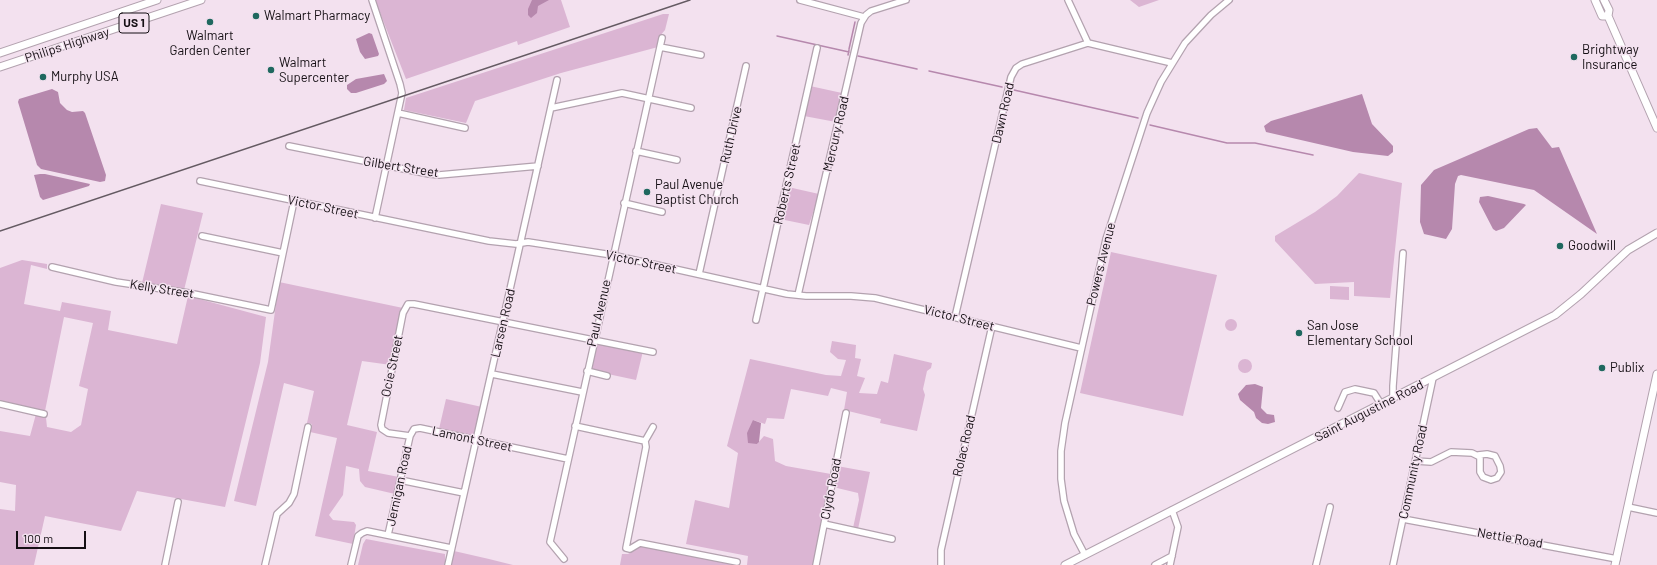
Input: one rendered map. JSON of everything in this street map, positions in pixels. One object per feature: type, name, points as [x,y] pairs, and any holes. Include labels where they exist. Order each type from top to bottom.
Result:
[{"type":"main road","name":"Philips Highway","points":[[0,53],[158,0]]},
{"type":"main road","name":"Philips Highway","points":[[0,67],[201,0]]},
{"type":"main road","points":[[1595,0],[1602,16],[1608,16]]},
{"type":"main road","points":[[1604,0],[1609,10],[1608,16],[1657,128]]},
{"type":"main road","name":"Saint Augustine Road","points":[[1065,565],[1555,315],[1576,299],[1628,250],[1657,233]]},
{"type":"main road","points":[[1616,562],[1657,374]]},
{"type":"street","points":[[372,0],[402,93],[375,218]]},
{"type":"street","points":[[800,0],[864,17],[872,11],[906,0]]},
{"type":"street","points":[[1068,0],[1088,43],[1172,63]]},
{"type":"street","name":"Powers Avenue","points":[[1085,555],[1070,523],[1061,478],[1063,435],[1106,239],[1147,113],[1172,63],[1193,34],[1229,0]]},
{"type":"street","name":"Mercury Road","points":[[798,295],[864,17]]},
{"type":"street","name":"Paul Avenue","points":[[564,559],[550,542],[586,371],[662,38]]},
{"type":"street","name":"Dawn Road","points":[[955,317],[1012,74],[1022,64],[1088,43]]},
{"type":"street","points":[[660,47],[701,55]]},
{"type":"street","name":"Roberts Street","points":[[756,320],[817,48]]},
{"type":"street","name":"Ruth Drive","points":[[699,274],[746,66]]},
{"type":"street","name":"Larsen Road","points":[[448,565],[557,80]]},
{"type":"street","points":[[551,108],[614,94],[630,93],[691,108]]},
{"type":"street","points":[[398,113],[465,128]]},
{"type":"street","name":"Gilbert Street","points":[[289,146],[387,166],[439,174],[538,166]]},
{"type":"street","points":[[636,151],[677,160]]},
{"type":"street","name":"Victor Street","points":[[200,181],[489,241],[521,244],[528,242],[612,255],[798,295],[869,297],[1081,348]]},
{"type":"street","points":[[202,236],[283,253],[294,201]]},
{"type":"street","points":[[624,203],[662,212]]},
{"type":"street","name":"Kelly Street","points":[[52,267],[116,282],[189,293],[271,310],[283,253]]},
{"type":"street","points":[[1393,398],[1403,253]]},
{"type":"street","name":"Ocie Street","points":[[410,436],[388,433],[382,429],[380,421],[403,313],[408,304],[503,322]]},
{"type":"street","points":[[503,322],[654,352]]},
{"type":"street","name":"Rolac Road","points":[[941,565],[941,550],[992,326]]},
{"type":"street","points":[[586,371],[607,376]]},
{"type":"street","points":[[492,374],[582,392]]},
{"type":"street","name":"Community Road","points":[[1393,565],[1433,378]]},
{"type":"street","points":[[1338,408],[1345,392],[1355,389],[1374,393],[1381,404]]},
{"type":"street","points":[[0,404],[44,414]]},
{"type":"street","name":"Clydo Road","points":[[816,565],[846,414]]},
{"type":"street","points":[[575,426],[645,441]]},
{"type":"street","points":[[265,565],[277,514],[290,503],[294,494],[308,427]]},
{"type":"street","points":[[653,427],[645,441],[646,447],[626,548],[630,549],[640,543],[737,562]]},
{"type":"street","name":"Lamont Street","points":[[410,436],[412,430],[417,428],[568,459]]},
{"type":"street","name":"Jernigan Road","points":[[388,535],[410,436]]},
{"type":"street","points":[[1416,461],[1431,462],[1451,452],[1465,451],[1478,455],[1487,454],[1495,456],[1500,466],[1500,472],[1497,478],[1491,480],[1483,478],[1478,455]]},
{"type":"street","points":[[400,480],[464,493]]},
{"type":"street","points":[[165,565],[178,502]]},
{"type":"street","points":[[1316,565],[1330,507]]},
{"type":"street","points":[[1628,507],[1657,513]]},
{"type":"street","points":[[1170,565],[1178,527],[1172,510]]},
{"type":"street","name":"Nettie Road","points":[[1403,519],[1616,562]]},
{"type":"street","points":[[824,524],[892,539]]},
{"type":"street","points":[[351,565],[356,541],[362,532],[373,531],[451,548]]},
{"type":"street","points":[[1155,565],[1172,556]]},
{"type":"shaded area","points":[[375,0],[561,0],[570,27],[518,45],[517,41],[406,79]]},
{"type":"shaded area","points":[[532,0],[549,0],[538,6],[537,13],[531,18],[528,15],[528,9]]},
{"type":"shaded area","points":[[1130,0],[1159,0],[1139,7]]},
{"type":"shaded area","points":[[663,14],[669,14],[665,30],[659,37],[658,47],[561,73],[475,101],[466,123],[404,110],[406,98]]},
{"type":"shaded area","points":[[369,33],[372,34],[379,54],[378,56],[365,59],[360,52],[356,39]]},
{"type":"shaded area","points":[[384,74],[387,81],[384,84],[356,93],[351,93],[347,89],[347,85],[356,79]]},
{"type":"shaded area","points":[[810,86],[842,93],[836,122],[804,116]]},
{"type":"shaded area","points":[[52,89],[58,92],[60,103],[67,110],[72,112],[83,111],[85,113],[106,175],[105,181],[100,182],[41,169],[37,165],[18,102],[19,99]]},
{"type":"shaded area","points":[[1362,94],[1372,124],[1393,146],[1393,152],[1388,156],[1353,152],[1266,132],[1264,126],[1271,121]]},
{"type":"shaded area","points":[[1537,128],[1552,148],[1559,147],[1597,234],[1534,190],[1461,175],[1458,176],[1455,184],[1452,229],[1446,239],[1424,234],[1420,222],[1421,185],[1434,170],[1529,129]]},
{"type":"shaded area","points":[[1359,173],[1402,183],[1390,298],[1354,296],[1354,282],[1315,284],[1275,241],[1275,236],[1315,212],[1337,196]]},
{"type":"shaded area","points":[[40,174],[90,184],[89,186],[43,200],[40,197],[34,175]]},
{"type":"shaded area","points":[[788,187],[819,194],[809,225],[780,219]]},
{"type":"shaded area","points":[[1488,196],[1526,205],[1504,228],[1496,231],[1493,229],[1479,202],[1480,197]]},
{"type":"shaded area","points":[[161,204],[203,213],[184,290],[142,283]]},
{"type":"shaded area","points":[[1111,252],[1217,275],[1183,416],[1080,393]]},
{"type":"shaded area","points":[[22,260],[47,264],[47,269],[31,265],[24,304],[60,311],[62,302],[111,311],[108,330],[177,344],[188,296],[266,317],[260,363],[225,507],[137,491],[121,531],[45,516],[34,565],[0,565],[0,509],[15,511],[16,485],[0,482],[0,431],[30,436],[36,414],[46,418],[47,427],[71,432],[81,425],[88,389],[79,386],[93,323],[64,317],[45,411],[0,401],[0,268]]},
{"type":"shaded area","points":[[279,282],[403,308],[391,365],[362,361],[347,425],[377,432],[368,471],[399,477],[395,494],[365,487],[360,481],[359,469],[346,466],[343,495],[329,515],[333,520],[354,522],[356,525],[353,544],[315,536],[337,438],[310,432],[312,424],[307,423],[314,391],[284,383],[256,506],[234,501],[268,362]]},
{"type":"shaded area","points":[[1330,286],[1349,287],[1349,300],[1330,299]]},
{"type":"shaded area","points":[[1229,319],[1233,319],[1237,325],[1233,331],[1229,331],[1225,327],[1225,323]]},
{"type":"shaded area","points":[[832,341],[856,345],[855,358],[861,359],[857,376],[865,378],[859,393],[877,394],[881,381],[888,383],[894,354],[932,363],[931,368],[927,371],[923,389],[925,395],[917,431],[880,423],[881,419],[844,410],[847,392],[831,388],[828,396],[791,389],[784,419],[767,418],[765,424],[753,420],[757,444],[764,436],[773,439],[775,461],[786,466],[831,474],[814,565],[747,565],[748,556],[686,544],[695,500],[729,508],[738,453],[727,446],[750,359],[826,375],[841,376],[846,360],[838,359],[830,352]]},
{"type":"shaded area","points":[[596,342],[643,351],[636,380],[589,370]]},
{"type":"shaded area","points":[[1245,359],[1250,361],[1252,366],[1250,371],[1245,373],[1240,371],[1238,366],[1240,361]]},
{"type":"shaded area","points":[[1255,384],[1263,387],[1261,408],[1267,414],[1274,415],[1275,422],[1268,424],[1262,423],[1256,418],[1254,412],[1240,400],[1238,394],[1246,385]]},
{"type":"shaded area","points":[[446,399],[482,407],[474,437],[439,429]]},
{"type":"shaded area","points":[[753,420],[761,423],[759,442],[757,444],[748,443],[747,433]]},
{"type":"shaded area","points":[[837,466],[870,472],[858,529],[853,528],[859,500],[858,493],[833,487]]},
{"type":"shaded area","points":[[366,539],[445,554],[445,565],[358,565],[363,544]]},
{"type":"shaded area","points":[[641,546],[738,565],[620,565],[622,554],[628,554]]},
{"type":"shaded area","points":[[454,551],[489,559],[513,565],[451,565]]},
{"type":"waterway","points":[[849,49],[855,22]]},
{"type":"waterway","points":[[777,36],[849,52]]},
{"type":"waterway","points":[[848,55],[849,50]]},
{"type":"waterway","points":[[858,56],[917,69]]},
{"type":"waterway","points":[[929,71],[1002,87]]},
{"type":"waterway","points":[[1014,90],[1138,118]]},
{"type":"waterway","points":[[1150,125],[1227,143],[1255,143],[1313,155]]},
{"type":"railway","points":[[0,231],[690,0]]},
{"type":"place","name":"Walmart Pharmacy","points":[[256,16]]},
{"type":"place","name":"Walmart Garden Center","points":[[210,22]]},
{"type":"place","name":"Brightway Insurance","points":[[1574,57]]},
{"type":"place","name":"Walmart Supercenter","points":[[271,70]]},
{"type":"place","name":"Murphy USA","points":[[43,77]]},
{"type":"place","name":"Paul Avenue Baptist Church","points":[[647,192]]},
{"type":"place","name":"Goodwill","points":[[1560,246]]},
{"type":"place","name":"San Jose Elementary School","points":[[1299,333]]},
{"type":"place","name":"Publix","points":[[1602,368]]}]
